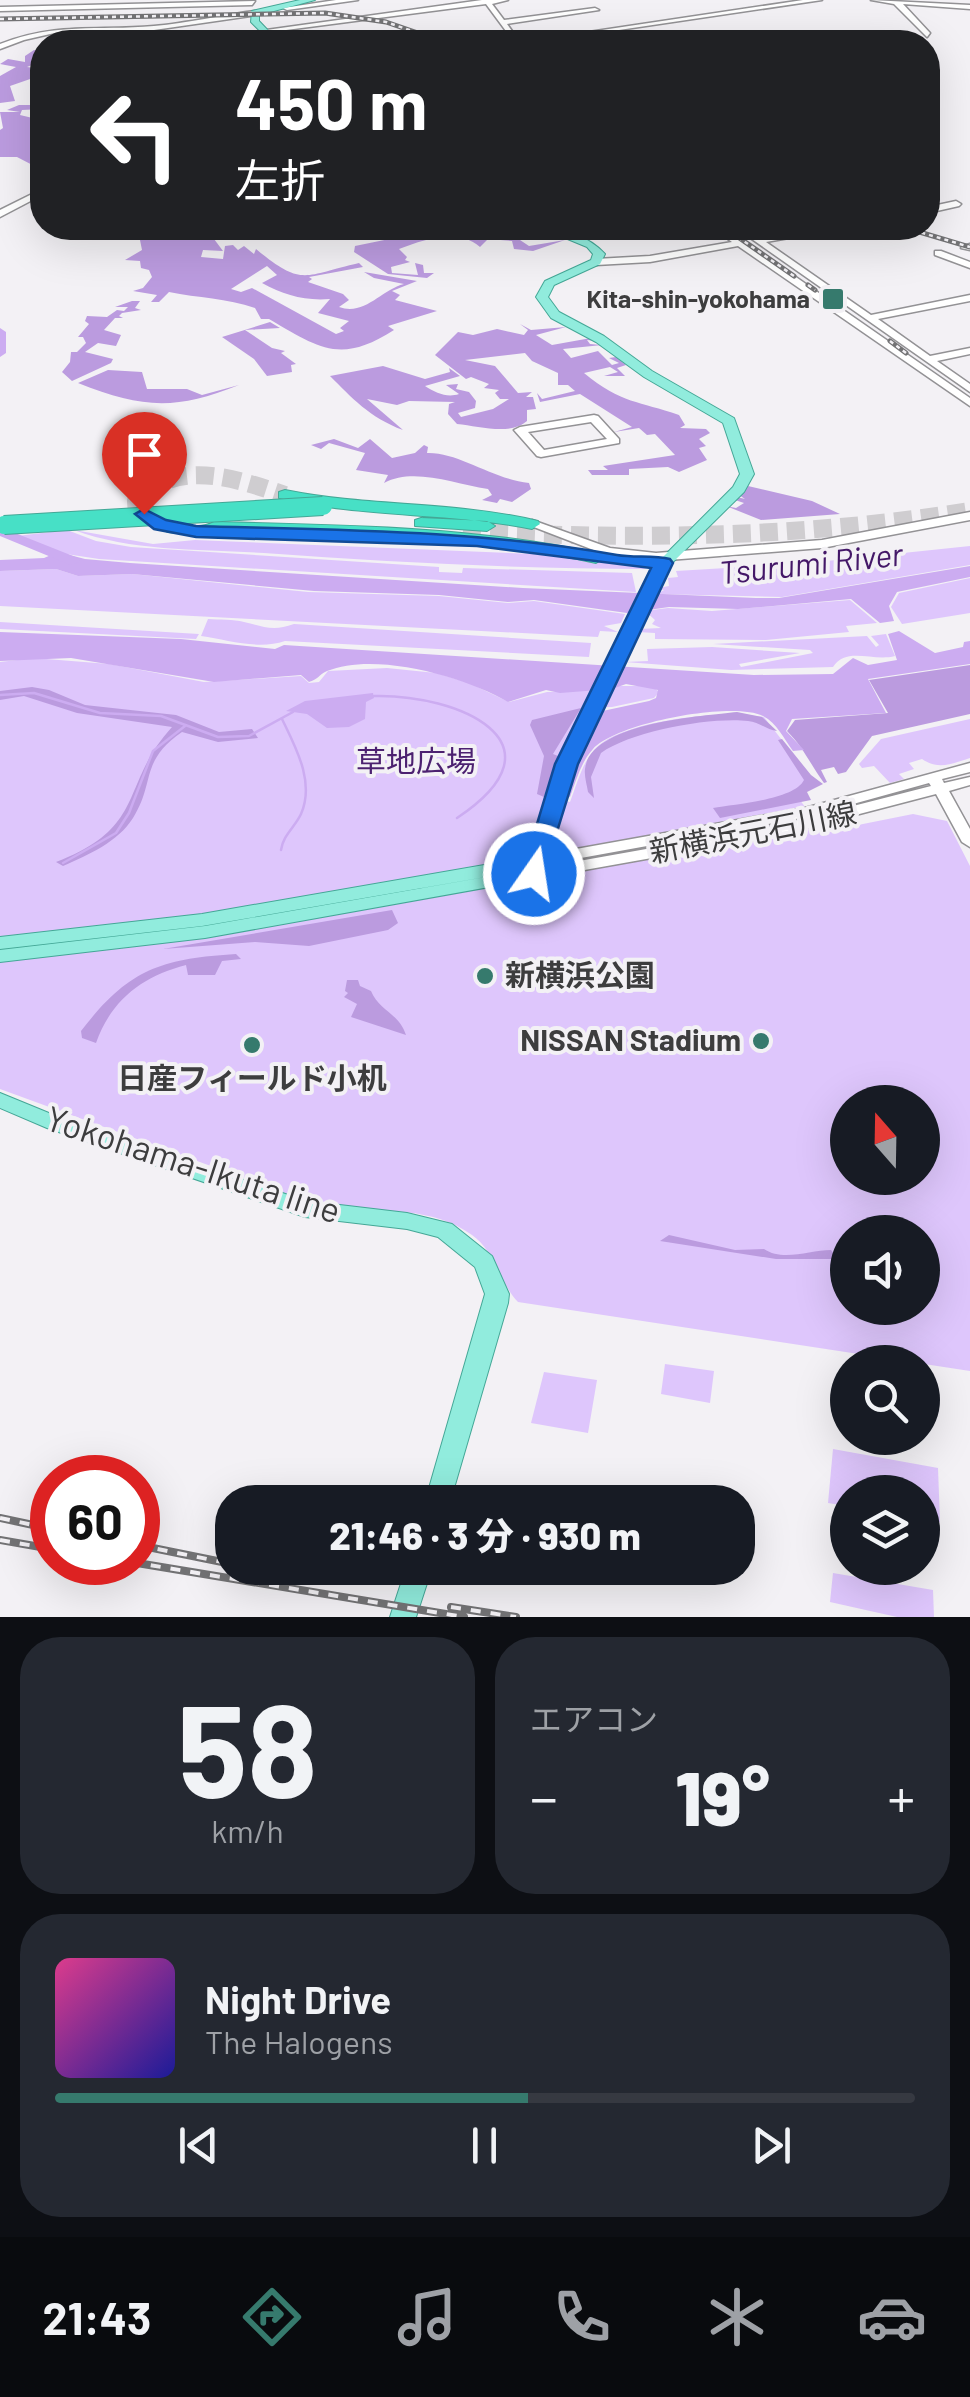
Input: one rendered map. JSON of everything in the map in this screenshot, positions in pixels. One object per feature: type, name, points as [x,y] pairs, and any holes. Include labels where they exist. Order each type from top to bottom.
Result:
[{"type":"highway","points":[[280,498],[462,511],[520,525],[318,511],[280,498]]},
{"type":"highway","points":[[2,526],[323,506],[462,511]]},
{"type":"highway","points":[[141,515],[161,525],[196,531],[467,539]]},
{"type":"highway","points":[[2,526],[306,520],[520,525]]},
{"type":"highway","points":[[2,526],[215,524],[467,539],[547,547],[596,558]]},
{"type":"main road","points":[[262,30],[254,20],[253,8],[287,8],[311,0]]},
{"type":"main road","points":[[535,868],[566,764],[664,564],[743,485],[748,474],[730,420],[648,374],[546,307],[542,297],[549,284],[596,262],[599,254],[593,246],[577,240]]},
{"type":"main road","points":[[0,942],[202,920],[535,868]]},
{"type":"main road","points":[[0,956],[205,932],[535,868]]},
{"type":"main road","name":"Yokohama-Ikuta line","points":[[0,1100],[304,1209],[427,1224],[474,1251],[491,1277],[496,1303],[443,1485]]},
{"type":"main road","points":[[403,1617],[413,1585]]},
{"type":"street","points":[[287,8],[354,0]]},
{"type":"street","points":[[262,30],[504,0]]},
{"type":"street","points":[[609,30],[818,0]]},
{"type":"street","points":[[875,0],[970,7]]},
{"type":"street","points":[[484,1],[507,30]]},
{"type":"street","points":[[484,1],[505,30]]},
{"type":"street","points":[[896,1],[922,30]]},
{"type":"street","points":[[0,9],[253,8]]},
{"type":"street","points":[[49,30],[156,28],[253,8]]},
{"type":"street","points":[[502,22],[595,10]]},
{"type":"street","points":[[0,47],[30,35]]},
{"type":"street","points":[[0,214],[30,198]]},
{"type":"street","points":[[940,207],[956,204]]},
{"type":"street","points":[[736,240],[970,403]]},
{"type":"street","points":[[759,240],[970,389]]},
{"type":"street","points":[[596,262],[650,259],[741,243]]},
{"type":"street","points":[[938,253],[970,265]]},
{"type":"street","points":[[850,320],[970,298]]},
{"type":"street","points":[[930,359],[970,351]]},
{"type":"street","points":[[592,418],[615,440],[541,454],[520,430],[592,418]]},
{"type":"street","points":[[805,548],[970,518]]},
{"type":"street","points":[[596,558],[664,564],[892,539],[970,518]]},
{"type":"street","points":[[520,525],[664,564]]},
{"type":"street","name":"新横浜元石川線","points":[[938,784],[970,767]]},
{"type":"street","name":"新横浜元石川線","points":[[535,868],[775,831],[938,784],[970,780]]},
{"type":"street","points":[[938,784],[970,842]]},
{"type":"green space","points":[[67,530],[96,541],[131,547],[439,567],[439,572],[462,573],[463,568],[632,573],[636,592],[99,559],[66,554],[17,536]]},
{"type":"green space","points":[[74,530],[153,544],[195,540],[534,554],[647,569],[455,564],[168,548],[120,542]]},
{"type":"green space","points":[[970,546],[970,565],[782,597],[657,594],[664,590],[653,589],[669,586],[668,578],[678,577],[676,571],[793,564],[798,571],[820,568],[817,562]]},
{"type":"green space","points":[[56,569],[78,576],[132,574],[308,592],[439,596],[508,603],[534,601],[625,614],[621,623],[604,626],[618,632],[600,631],[598,637],[0,606],[0,571]]},
{"type":"green space","points":[[970,578],[970,613],[902,624],[891,607],[899,593]]},
{"type":"green space","points":[[850,600],[877,623],[846,626],[849,632],[766,640],[655,639],[655,633],[638,632],[661,628],[652,624],[655,620],[645,611],[712,611]]},
{"type":"green space","points":[[208,619],[274,628],[294,624],[591,643],[589,657],[285,641],[254,644],[201,636]]},
{"type":"green space","points":[[0,622],[199,634],[196,639],[0,629]]},
{"type":"green space","points":[[886,634],[895,656],[845,657],[833,667],[731,670],[625,662],[648,661],[647,649],[712,647],[800,653],[739,664],[741,667],[813,653],[713,644],[867,636],[876,647],[879,645],[871,636]]},
{"type":"green space","name":"新横浜公園","points":[[34,658],[109,664],[204,682],[301,676],[309,683],[319,682],[328,671],[387,668],[436,673],[509,702],[547,692],[653,686],[659,692],[654,698],[612,707],[582,708],[540,795],[570,802],[588,758],[612,737],[678,719],[764,717],[813,780],[800,800],[823,832],[913,814],[947,821],[970,866],[970,1371],[940,1366],[940,1345],[830,1345],[830,1350],[518,1302],[487,1250],[457,1226],[425,1215],[338,1207],[293,1196],[0,1089],[0,662]]},
{"type":"green space","points":[[970,719],[970,758],[945,765],[922,759],[909,763],[914,769],[899,774],[904,779],[890,783],[874,766],[862,768],[859,764],[881,739]]},
{"type":"green space","points":[[665,1364],[714,1371],[710,1403],[661,1394]]},
{"type":"green space","points":[[544,1372],[597,1380],[588,1433],[531,1423]]},
{"type":"green space","points":[[832,1455],[866,1455],[938,1468],[938,1475],[831,1475]]},
{"type":"green space","points":[[832,1585],[904,1585],[933,1590],[934,1617],[897,1617],[830,1602]]},
{"type":"shaded area","points":[[30,53],[30,79],[10,86],[15,101],[0,103],[0,76],[16,67],[0,64],[8,59],[25,62]]},
{"type":"shaded area","points":[[30,105],[30,110],[22,110],[20,115],[30,117],[30,164],[17,157],[0,157],[0,112],[20,112],[7,110]]},
{"type":"shaded area","points":[[140,240],[215,240],[223,251],[203,250],[201,257],[223,259],[225,246],[233,245],[238,250],[244,246],[254,254],[256,249],[294,274],[304,275],[359,263],[363,267],[309,277],[312,279],[308,282],[343,294],[349,300],[339,307],[348,309],[365,305],[404,284],[364,272],[417,281],[392,291],[400,295],[395,300],[437,311],[388,326],[394,330],[359,347],[331,348],[317,345],[269,319],[261,319],[255,308],[244,305],[169,292],[159,302],[151,302],[157,295],[133,291],[143,288],[152,277],[149,270],[141,268],[140,261],[125,260],[142,250]],"holes":[[[267,266],[277,275],[262,283],[294,296],[330,299],[318,313],[349,321],[340,328],[344,331],[336,334],[252,288],[241,292],[231,289]]]},
{"type":"shaded area","points":[[384,240],[428,240],[399,249],[410,262],[391,267],[392,273],[418,275],[415,263],[423,265],[424,273],[434,273],[427,278],[388,274],[354,252],[355,246]]},
{"type":"shaded area","points":[[500,240],[520,240],[529,246],[565,240],[533,251],[514,249],[512,241]]},
{"type":"shaded area","points":[[140,301],[135,308],[141,310],[122,313],[119,316],[123,318],[115,318],[104,330],[121,335],[116,346],[98,343],[85,352],[113,359],[111,363],[72,381],[62,372],[70,362],[71,352],[77,352],[86,343],[78,337],[89,324],[85,321],[87,316],[107,317],[128,307],[115,307]]},
{"type":"shaded area","points":[[270,322],[280,328],[245,330],[272,348],[285,351],[281,353],[296,364],[291,365],[292,372],[267,376],[254,359],[222,337]]},
{"type":"shaded area","points":[[520,324],[531,330],[566,327],[536,335],[552,345],[591,338],[596,341],[587,340],[590,344],[602,345],[563,349],[571,358],[598,351],[612,365],[619,363],[609,358],[616,357],[626,365],[617,368],[625,376],[604,376],[618,372],[610,367],[584,373],[620,396],[679,415],[685,425],[680,428],[706,429],[710,433],[699,439],[706,446],[699,448],[707,460],[679,472],[668,467],[629,469],[629,475],[592,475],[588,470],[608,470],[603,466],[675,455],[655,434],[647,435],[639,428],[614,432],[632,427],[580,394],[540,402],[537,393],[542,399],[575,391],[568,385],[558,385],[558,373],[532,361],[525,353],[465,360],[495,366],[518,393],[532,392],[526,397],[533,397],[536,409],[527,410],[527,421],[512,428],[457,424],[448,414],[449,404],[455,402],[409,401],[397,405],[367,399],[403,430],[371,413],[330,376],[383,366],[425,379],[450,372],[449,368],[460,376],[425,386],[450,395],[459,394],[446,385],[458,384],[456,389],[469,392],[476,401],[475,408],[458,413],[461,417],[493,409],[509,399],[500,399],[495,393],[499,390],[484,388],[489,384],[471,377],[466,379],[435,355],[458,332],[473,335],[497,329],[524,335],[528,330]]},
{"type":"shaded area","points":[[108,370],[142,372],[147,389],[187,389],[202,395],[239,385],[195,399],[158,403],[121,398],[78,383]]},
{"type":"shaded area","points":[[334,439],[358,448],[370,439],[392,458],[415,453],[424,445],[428,447],[427,453],[529,483],[531,489],[512,502],[500,499],[497,503],[482,500],[492,495],[488,489],[434,478],[408,476],[384,483],[388,475],[356,470],[365,453],[329,443],[321,449],[311,445]]},
{"type":"shaded area","points":[[748,486],[812,501],[840,514],[761,520],[726,506],[736,508],[744,503],[735,500],[745,499],[739,495]]},
{"type":"shaded area","points":[[58,552],[130,563],[523,588],[756,598],[779,598],[970,566],[970,577],[897,592],[889,606],[894,621],[880,623],[851,599],[738,609],[669,607],[627,613],[534,600],[508,602],[439,595],[314,591],[132,574],[78,576],[56,569],[0,571],[0,560],[44,558]]},
{"type":"shaded area","points":[[899,631],[935,653],[963,647],[964,642],[970,641],[970,664],[868,679],[886,713],[792,719],[786,731],[804,750],[793,751],[772,723],[747,712],[701,713],[649,723],[593,749],[570,797],[562,794],[598,712],[649,701],[656,698],[658,690],[626,684],[612,689],[560,693],[546,690],[508,702],[445,676],[394,665],[347,666],[327,671],[309,682],[301,675],[214,682],[71,658],[0,661],[0,632],[181,639],[275,649],[284,645],[754,675],[833,674],[853,658],[868,665],[897,660],[888,634]]},
{"type":"shaded area","points":[[970,665],[970,714],[872,736],[846,772],[838,774],[834,767],[821,770],[827,782],[787,731],[795,720],[888,713],[869,680]]},
{"type":"shaded area","points":[[32,687],[85,705],[176,715],[219,732],[252,729],[258,738],[218,742],[182,732],[159,753],[140,805],[127,827],[102,847],[63,866],[56,862],[85,849],[119,819],[144,768],[172,727],[77,713],[24,696],[0,700],[0,691]]},
{"type":"shaded area","points":[[373,693],[374,698],[366,702],[365,719],[349,727],[327,728],[307,714],[286,711],[305,701]]},
{"type":"shaded area","points":[[581,708],[553,754],[558,756],[544,797],[537,794],[544,756],[530,725],[532,720]]},
{"type":"shaded area","points":[[737,712],[762,717],[777,731],[732,720],[672,727],[632,738],[601,753],[591,777],[594,798],[588,792],[585,769],[591,754],[606,741],[649,725]]},
{"type":"shaded area","points":[[782,739],[823,784],[807,792],[811,800],[720,818],[713,808],[777,797],[804,780],[778,740]]},
{"type":"shaded area","points":[[392,910],[398,923],[388,930],[309,946],[255,942],[163,949]]},
{"type":"shaded area","points":[[236,954],[241,959],[222,961],[215,975],[188,975],[186,965],[143,983],[110,1014],[96,1043],[82,1038],[81,1031],[98,1010],[148,971],[186,959]]},
{"type":"shaded area","points":[[347,980],[358,980],[360,986],[371,991],[406,1035],[351,1017],[357,1004],[344,997],[348,993]]},
{"type":"shaded area","points":[[669,1235],[735,1250],[764,1249],[780,1255],[830,1250],[830,1259],[776,1259],[660,1241]]},
{"type":"waterway","points":[[0,332],[0,353]]},
{"type":"waterway","points":[[0,531],[73,561]]},
{"type":"waterway","points":[[0,695],[34,693],[100,713],[161,716],[218,737],[249,736],[293,712]]},
{"type":"waterway","points":[[374,696],[438,704],[467,714],[489,728],[503,745],[504,767],[490,791],[457,818]]},
{"type":"waterway","points":[[281,850],[301,814],[306,790],[302,765],[282,719]]},
{"type":"waterway","points":[[63,863],[116,833],[129,813],[153,751],[185,726]]},
{"type":"tunnel","points":[[137,515],[136,501],[152,488],[188,476],[227,478],[285,495]]},
{"type":"tunnel","points":[[463,531],[654,536],[780,532],[970,511]]},
{"type":"railway","points":[[0,19],[325,13],[386,22],[409,30]]},
{"type":"railway","points":[[940,238],[970,247]]},
{"type":"railway","points":[[742,240],[794,276]]},
{"type":"railway","points":[[808,285],[815,290]]},
{"type":"railway","points":[[890,341],[906,353]]},
{"type":"railway","points":[[0,1518],[30,1524]]},
{"type":"railway","points":[[0,1540],[30,1545]]},
{"type":"railway","points":[[160,1549],[215,1561]]},
{"type":"railway","points":[[160,1567],[464,1617]]},
{"type":"railway","points":[[451,1607],[516,1617]]},
{"type":"place","name":"Kita-shin-yokohama","points":[[833,299]]},
{"type":"place","name":"新横浜公園","points":[[485,976]]},
{"type":"place","name":"NISSAN Stadium","points":[[761,1041]]},
{"type":"place","name":"日産フィールド小机","points":[[252,1045]]},
{"type":"route","points":[[144,514],[161,525],[196,531],[477,541],[547,547],[623,562],[664,563],[566,764],[534,874]]},
{"type":"water label","name":"Tsurumi River","points":[[811,564]]},
{"type":"park label","name":"草地広場","points":[[416,762]]}]
